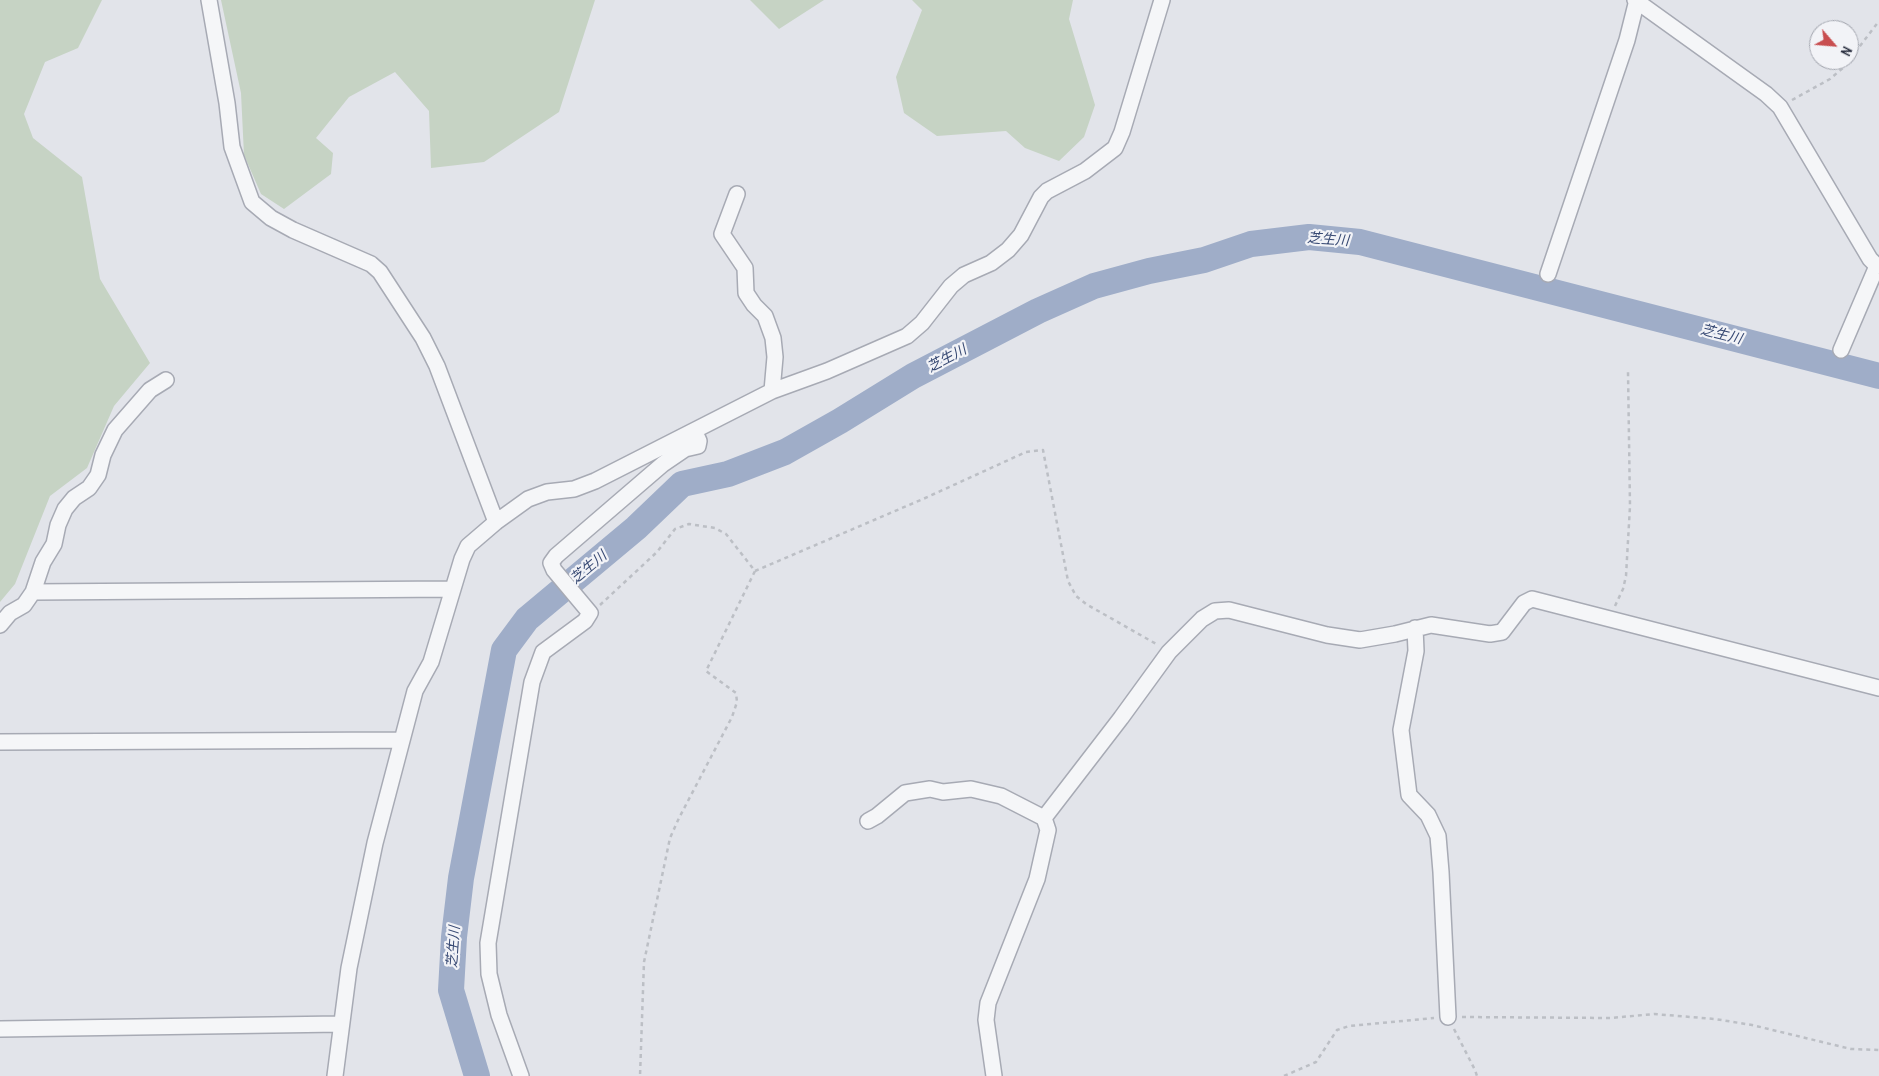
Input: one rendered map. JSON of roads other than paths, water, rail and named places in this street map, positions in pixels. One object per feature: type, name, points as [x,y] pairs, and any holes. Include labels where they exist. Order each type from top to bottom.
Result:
[{"type":"street","points":[[209,0],[227,103],[232,148],[252,202],[271,218],[292,230],[371,264],[380,272],[423,338],[433,359],[496,522]]},
{"type":"street","points":[[335,1076],[340,1024],[349,968],[374,843],[415,691],[432,662],[462,559],[468,546],[496,522],[528,500],[547,492],[574,489],[695,432],[772,391],[907,336],[922,323],[950,286],[964,275],[992,262],[1008,250],[1020,235],[1041,197],[1047,191],[1085,171],[1115,148],[1122,132],[1162,0]]},
{"type":"street","points":[[1548,274],[1627,40],[1636,0],[1766,94],[1780,107],[1870,259],[1878,266],[1841,350]]},
{"type":"street","points":[[737,194],[722,234],[745,268],[746,292],[754,305],[765,316],[773,338],[775,357],[772,391]]},
{"type":"street","points":[[0,625],[10,613],[24,605],[33,592],[43,562],[54,544],[58,525],[65,509],[74,498],[89,488],[98,475],[103,455],[115,430],[150,390],[166,380]]},
{"type":"street","points":[[522,1076],[499,1015],[490,974],[488,943],[532,682],[543,652],[585,621],[587,609],[554,570],[551,563],[556,556],[656,470],[685,449],[698,446],[699,441],[695,432]]},
{"type":"street","points":[[33,592],[453,589]]},
{"type":"street","points":[[1044,818],[1122,718],[1169,652],[1202,619],[1215,611],[1229,610],[1327,635],[1360,640],[1395,634],[1431,624],[1490,634],[1502,632],[1524,604],[1532,599],[1879,688]]},
{"type":"street","points":[[1415,628],[1416,651],[1402,730],[1410,795],[1428,815],[1438,836],[1448,1017]]},
{"type":"street","points":[[0,742],[402,740]]},
{"type":"street","points":[[868,821],[905,793],[930,789],[943,792],[971,789],[1001,796],[1044,818],[1048,830],[1037,879],[988,1003],[986,1020],[994,1076]]},
{"type":"street","points":[[0,1029],[340,1024]]},
{"type":"waterway","name":"芝生川","points":[[477,1076],[451,990],[454,937],[461,878],[504,650],[527,619],[636,528],[682,484],[728,474],[785,452],[913,376],[1038,311],[1094,286],[1149,271],[1204,260],[1251,244],[1309,237],[1360,242],[1879,376]]}]
